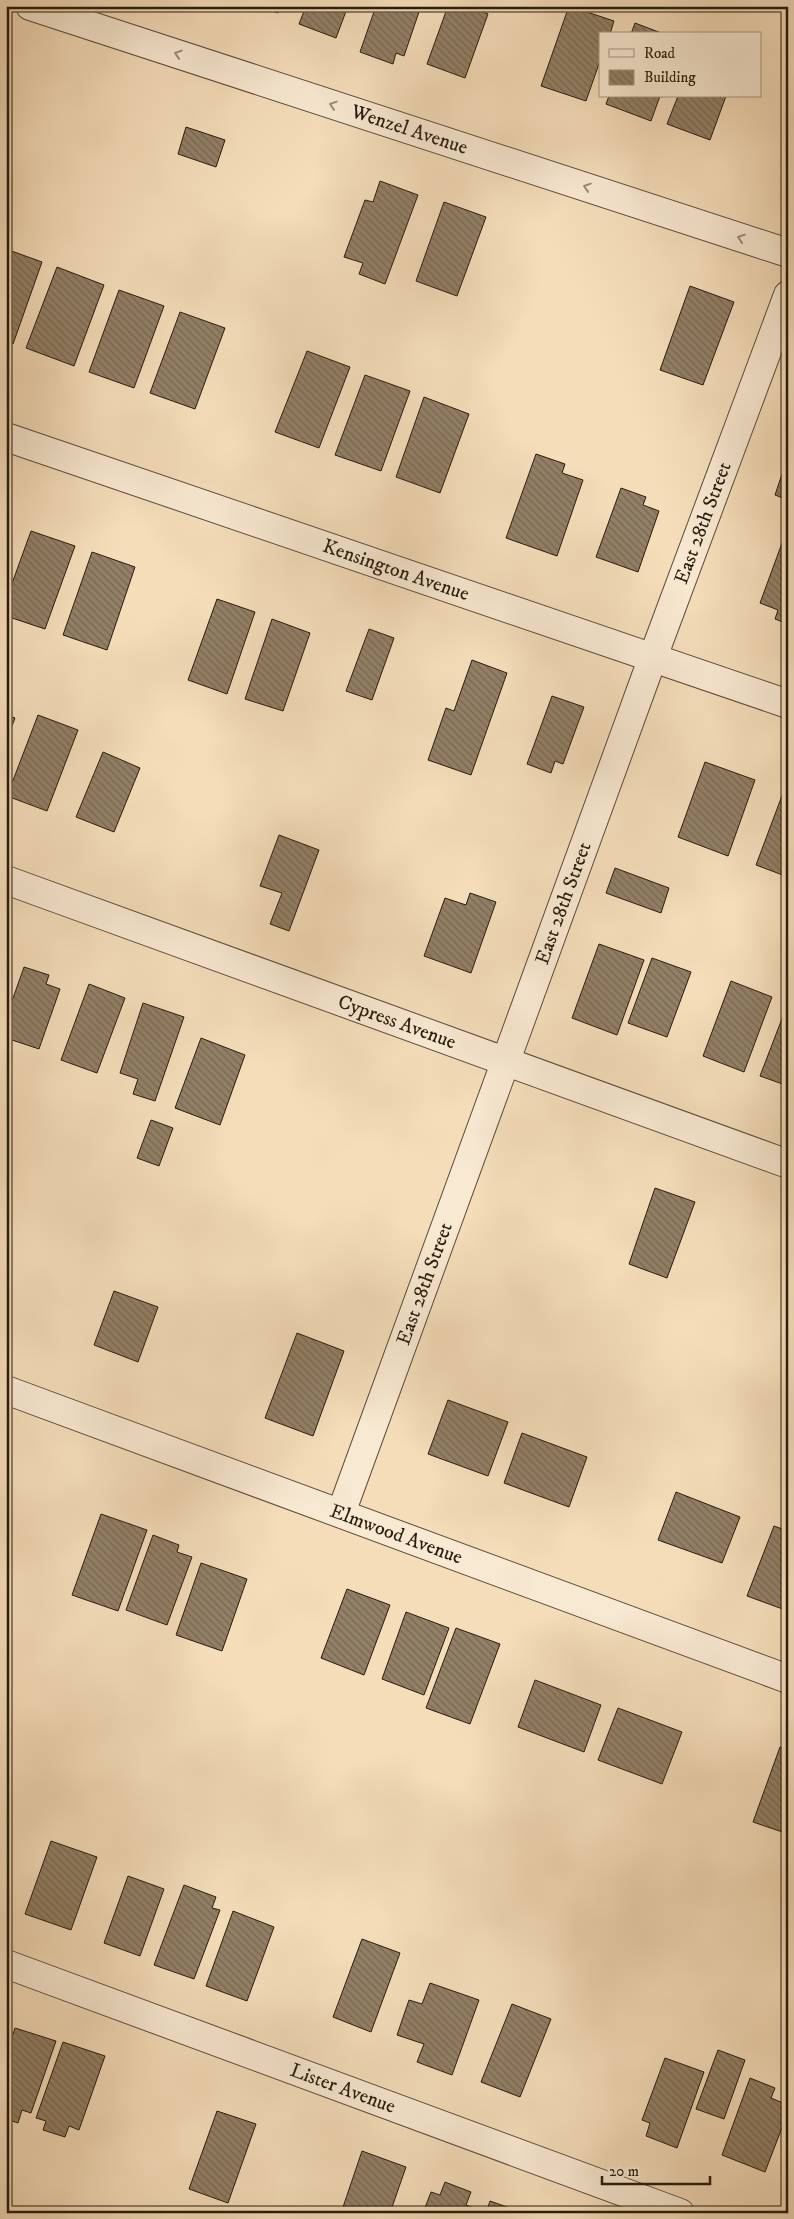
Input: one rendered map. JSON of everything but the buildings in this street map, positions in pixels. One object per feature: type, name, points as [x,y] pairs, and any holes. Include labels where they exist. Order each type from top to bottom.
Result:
[{"type":"street","name":"Wenzel Avenue","points":[[30,6],[788,253]]},
{"type":"street","name":"East 28th Street","points":[[340,1513],[653,656],[788,295]]},
{"type":"street","name":"Kensington Avenue","points":[[6,437],[653,656],[788,704]]},
{"type":"street","name":"Cypress Avenue","points":[[6,880],[788,1164]]},
{"type":"street","name":"Elmwood Avenue","points":[[6,1390],[788,1679]]},
{"type":"street","name":"Lister Avenue","points":[[6,1964],[680,2213]]}]
